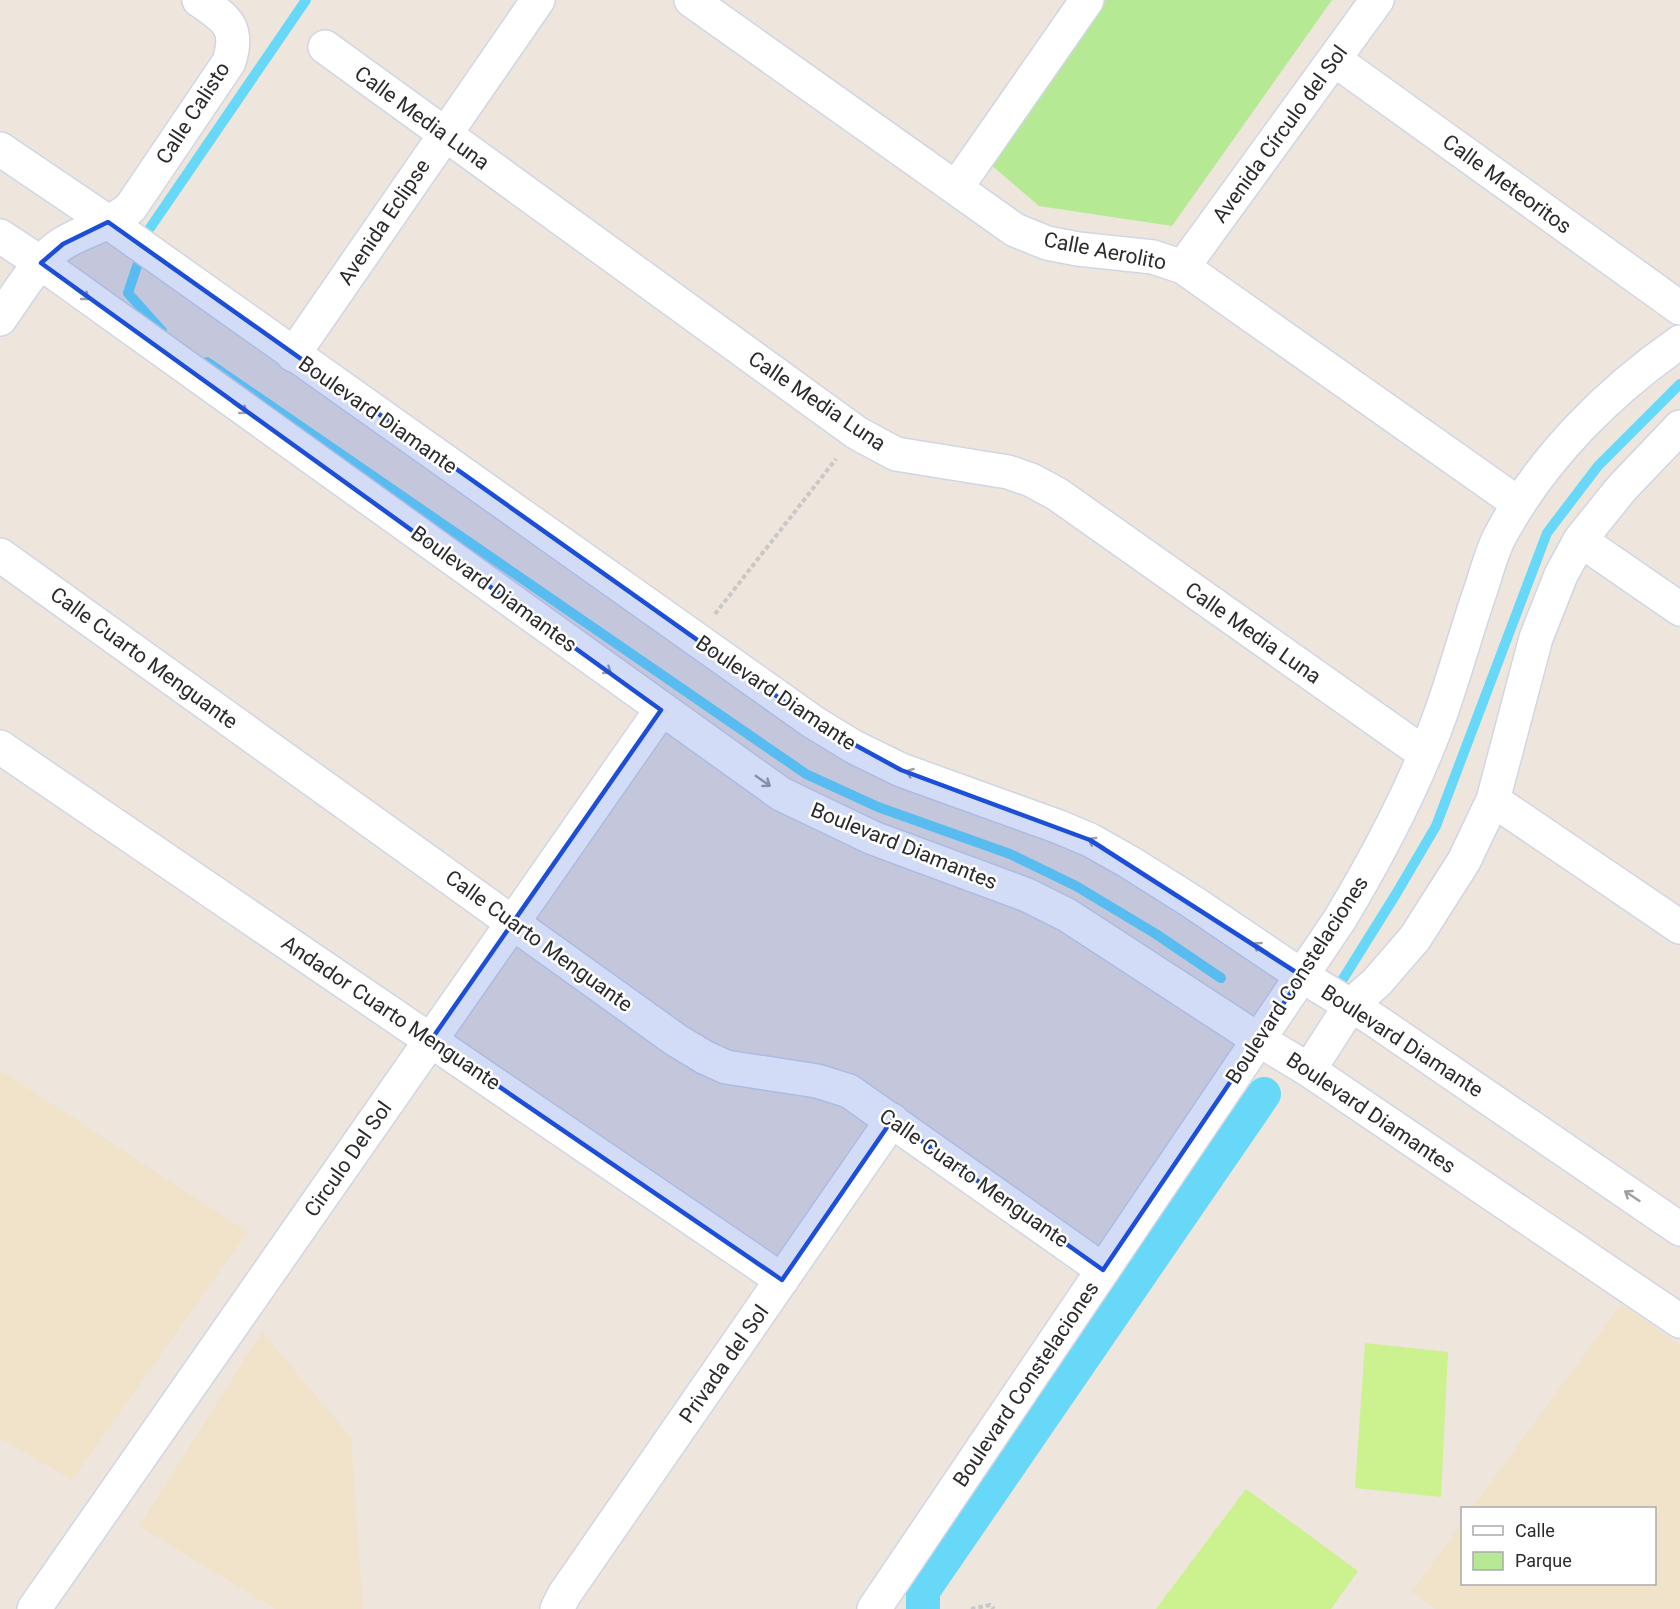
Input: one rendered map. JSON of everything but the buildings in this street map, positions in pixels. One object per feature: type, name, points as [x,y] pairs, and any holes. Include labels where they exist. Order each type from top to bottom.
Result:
[{"type":"street","name":"Calle Calisto","points":[[108,222],[131,207],[229,62],[234,35],[230,24],[199,0]]},
{"type":"street","name":"Avenida Eclipse","points":[[293,355],[538,0]]},
{"type":"street","name":"Calle Aerolito","points":[[691,0],[1016,230],[1047,243],[1078,249],[1153,257],[1183,267],[1519,504]]},
{"type":"street","points":[[956,188],[1087,0]]},
{"type":"street","name":"Avenida Círculo del Sol","points":[[1183,267],[1377,0]]},
{"type":"street","name":"Calle Media Luna","points":[[325,48],[856,433],[896,454],[1008,472],[1031,480],[1057,494],[1425,754]]},
{"type":"street","name":"Calle Meteoritos","points":[[1335,60],[1680,308]]},
{"type":"street","name":"Boulevard Diamante","points":[[0,149],[108,222],[813,722],[854,747],[901,770],[1090,840],[1191,901],[1302,976],[1373,1019],[1680,1229]]},
{"type":"street","points":[[0,319],[50,252],[108,222]]},
{"type":"street","name":"Boulevard Diamantes","points":[[0,236],[41,263],[662,710],[791,799],[873,838],[1027,895],[1067,915],[1258,1040],[1309,1070],[1680,1321]]},
{"type":"street","name":"Boulevard Constelaciones","points":[[874,1609],[1302,976],[1370,869],[1425,754],[1442,711],[1500,536],[1519,504],[1592,415],[1680,342]]},
{"type":"street","points":[[1309,1070],[1350,1006],[1377,982],[1415,938],[1464,861],[1492,800],[1536,639],[1561,575],[1580,540],[1621,489],[1680,427]]},
{"type":"street","points":[[1580,540],[1680,609]]},
{"type":"street","name":"Calle Cuarto Menguante","points":[[0,555],[676,1040],[726,1067],[817,1081],[849,1091],[1103,1270]]},
{"type":"street","name":"Circulo Del Sol","points":[[34,1609],[662,710]]},
{"type":"street","name":"Andador Cuarto Menguante","points":[[0,747],[782,1280]]},
{"type":"street","points":[[1492,800],[1680,927]]},
{"type":"street","name":"Privada del Sol","points":[[557,1609],[571,1585],[892,1120]]},
{"type":"path","points":[[696,639],[856,433]]},
{"type":"path","points":[[971,1609],[990,1605],[994,1609]]},
{"type":"highlighted area","points":[[108,222],[813,722],[901,770],[1090,840],[1302,976],[1103,1270],[892,1120],[782,1280],[431,1040],[661,710],[41,263],[63,244]]},
{"type":"shaded area","points":[[0,1070],[248,1232],[72,1480],[0,1438]]},
{"type":"shaded area","points":[[1621,1304],[1680,1345],[1680,1609],[1435,1609],[1412,1592],[1461,1523],[1461,1585],[1656,1585],[1656,1507],[1473,1507]]},
{"type":"shaded area","points":[[262,1332],[351,1437],[363,1609],[275,1609],[139,1526]]},
{"type":"green space","points":[[1101,0],[1332,0],[1172,226],[1039,206],[989,163]]},
{"type":"green space","points":[[1365,1343],[1448,1352],[1441,1497],[1355,1488]]},
{"type":"green space","points":[[1246,1489],[1358,1571],[1331,1609],[1156,1609]]},
{"type":"waterway","points":[[150,228],[306,0]]},
{"type":"waterway","points":[[137,266],[128,293],[162,331]]},
{"type":"waterway","points":[[207,362],[806,774],[878,807],[1010,854],[1076,886],[1156,934],[1221,978]]},
{"type":"waterway","points":[[1343,979],[1436,826],[1547,533],[1598,466],[1680,384]]},
{"type":"waterway","points":[[923,1609],[923,1591],[1264,1094]]}]
